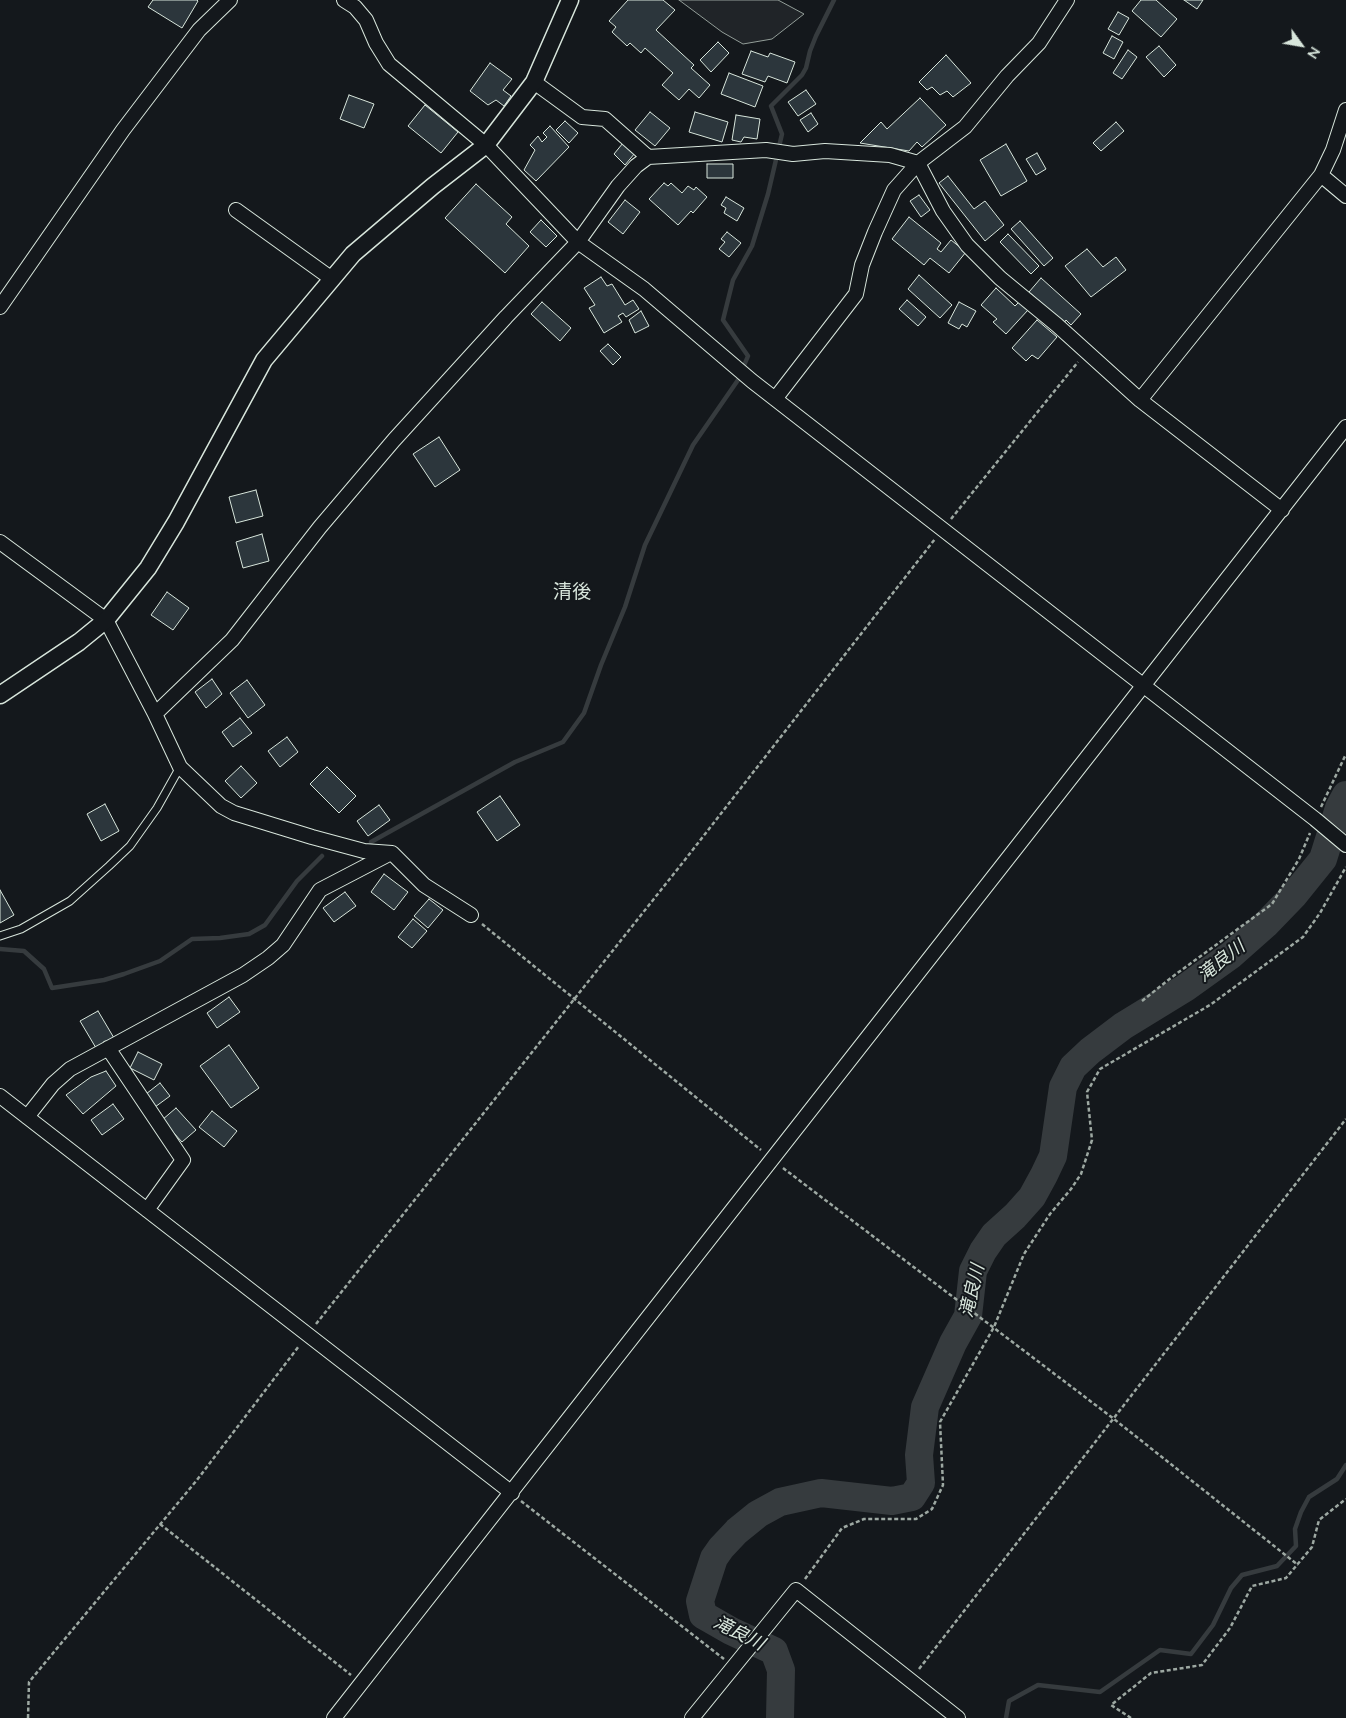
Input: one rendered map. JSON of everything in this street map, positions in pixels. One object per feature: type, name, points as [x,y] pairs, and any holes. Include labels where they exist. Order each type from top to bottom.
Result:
[{"type":"street","points":[[0,307],[123,130],[199,30],[230,0]]},
{"type":"street","points":[[344,0],[355,7],[366,20],[376,43],[389,64],[486,145],[578,242],[644,290],[752,381],[1318,821],[1346,845]]},
{"type":"street","points":[[0,695],[79,642],[106,620],[148,568],[176,522],[264,360],[353,254],[433,186],[486,145],[534,82],[570,0]]},
{"type":"street","points":[[775,399],[856,294],[862,265],[894,190],[918,163],[965,127],[1038,42],[1067,0]]},
{"type":"street","points":[[534,82],[582,117],[605,119],[648,157]]},
{"type":"street","points":[[1140,400],[1322,175],[1333,150],[1346,110]]},
{"type":"street","points":[[156,714],[232,640],[320,527],[394,440],[506,317],[578,242],[618,186],[636,166],[648,157],[766,150],[793,154],[825,151],[890,155],[918,163],[943,210],[967,245],[1000,278],[1140,400],[1282,510]]},
{"type":"street","points":[[1322,175],[1346,196]]},
{"type":"street","points":[[236,210],[332,279]]},
{"type":"street","points":[[334,1718],[512,1494],[1346,426]]},
{"type":"street","points":[[0,542],[106,620],[156,714],[180,767],[221,806],[234,813],[312,837],[364,851],[392,853],[424,886],[471,915]]},
{"type":"street","points":[[27,1117],[53,1084],[70,1069],[243,975],[283,945],[320,890],[392,853]]},
{"type":"street","points":[[108,1048],[183,1160],[147,1210]]},
{"type":"street","points":[[1,1099],[27,1117],[512,1494]]},
{"type":"street","points":[[692,1718],[751,1648],[796,1590],[958,1718]]},
{"type":"lane","points":[[0,936],[21,929],[70,900],[109,866],[130,846],[157,808],[180,767]]},
{"type":"path","points":[[28,1718],[29,1682],[197,1480],[308,1335],[684,862],[943,529],[1086,351]]},
{"type":"path","points":[[1142,1001],[1272,904],[1299,859],[1318,821],[1346,754]]},
{"type":"path","points":[[796,1590],[842,1528],[864,1519],[916,1519],[932,1509],[943,1485],[940,1422],[994,1327],[1024,1254],[1050,1214],[1081,1174],[1092,1140],[1087,1092],[1100,1069],[1210,1005],[1303,936],[1320,912],[1346,867]]},
{"type":"path","points":[[471,915],[773,1160],[1114,1419],[1298,1565]]},
{"type":"path","points":[[911,1680],[1346,1119]]},
{"type":"path","points":[[512,1494],[735,1667]]},
{"type":"path","points":[[1131,1718],[1111,1705],[1151,1673],[1202,1666],[1230,1628],[1252,1586],[1286,1578],[1312,1547],[1319,1520],[1346,1499]]},
{"type":"path","points":[[160,1524],[362,1684]]},
{"type":"shaded area","points":[[679,0],[778,0],[804,14],[772,39],[743,44],[722,32]]},
{"type":"building","points":[[153,0],[198,1],[182,28],[148,7]]},
{"type":"building","points":[[628,0],[663,0],[675,10],[656,30],[694,65],[691,68],[710,85],[699,98],[689,89],[679,100],[662,85],[673,73],[645,48],[641,53],[630,43],[627,46],[612,32],[616,27],[609,21]]},
{"type":"building","points":[[1141,0],[1156,0],[1177,19],[1161,37],[1132,11]]},
{"type":"building","points":[[1184,0],[1203,0],[1197,9]]},
{"type":"building","points":[[1118,12],[1129,18],[1119,35],[1108,29]]},
{"type":"building","points":[[1112,36],[1123,42],[1114,59],[1103,53]]},
{"type":"building","points":[[718,42],[729,53],[711,72],[700,60]]},
{"type":"building","points":[[1159,46],[1176,65],[1164,77],[1146,57]]},
{"type":"building","points":[[1128,50],[1137,57],[1122,79],[1113,73]]},
{"type":"building","points":[[751,51],[768,57],[770,53],[795,62],[787,83],[768,76],[765,82],[742,74]]},
{"type":"building","points":[[946,55],[971,83],[953,97],[947,91],[940,95],[932,87],[927,90],[919,82]]},
{"type":"building","points":[[490,63],[512,79],[503,90],[511,96],[504,106],[496,100],[488,105],[470,91]]},
{"type":"building","points":[[729,73],[763,86],[755,107],[721,94]]},
{"type":"building","points":[[806,90],[816,104],[798,116],[788,102]]},
{"type":"building","points":[[349,95],[374,104],[364,128],[340,119]]},
{"type":"building","points":[[920,98],[946,125],[922,147],[917,142],[909,151],[860,143],[881,122],[887,129]]},
{"type":"building","points":[[425,105],[458,132],[441,153],[408,126]]},
{"type":"building","points":[[650,112],[670,128],[655,146],[635,130]]},
{"type":"building","points":[[695,112],[728,122],[722,142],[689,132]]},
{"type":"building","points":[[811,113],[818,124],[808,132],[800,120]]},
{"type":"building","points":[[736,115],[760,119],[757,139],[744,137],[741,142],[732,140]]},
{"type":"building","points":[[565,121],[578,133],[569,143],[556,130]]},
{"type":"building","points":[[1116,122],[1124,131],[1101,151],[1093,143]]},
{"type":"building","points":[[550,126],[569,147],[536,181],[524,170],[535,150],[530,145],[538,136],[542,142],[547,137],[543,133]]},
{"type":"building","points":[[623,143],[635,153],[625,165],[614,154]]},
{"type":"building","points":[[1006,144],[1027,181],[1001,196],[980,160]]},
{"type":"building","points":[[1037,153],[1046,169],[1036,175],[1026,159]]},
{"type":"building","points":[[707,164],[733,164],[733,178],[707,178]]},
{"type":"building","points":[[948,176],[974,209],[985,201],[1004,225],[985,241],[939,183]]},
{"type":"building","points":[[664,183],[668,186],[671,183],[682,193],[688,186],[694,190],[696,187],[707,197],[693,213],[691,211],[678,225],[649,199]]},
{"type":"building","points":[[476,184],[512,217],[506,224],[529,246],[505,273],[445,218]]},
{"type":"building","points":[[919,195],[930,210],[921,217],[910,201]]},
{"type":"building","points":[[726,197],[744,208],[737,221],[724,213],[726,208],[721,205]]},
{"type":"building","points":[[625,200],[640,212],[623,234],[608,222]]},
{"type":"building","points":[[909,217],[941,243],[937,249],[941,252],[951,240],[966,252],[949,273],[930,258],[924,265],[892,239]]},
{"type":"building","points":[[541,220],[557,236],[546,247],[530,232]]},
{"type":"building","points":[[1020,221],[1053,258],[1044,266],[1011,229]]},
{"type":"building","points":[[727,232],[741,243],[729,257],[719,249],[725,242],[721,239]]},
{"type":"building","points":[[1008,234],[1039,266],[1031,274],[1000,242]]},
{"type":"building","points":[[1087,249],[1103,267],[1116,257],[1126,270],[1091,297],[1065,266]]},
{"type":"building","points":[[919,275],[952,305],[940,318],[908,289]]},
{"type":"building","points":[[601,277],[607,286],[612,284],[625,305],[633,300],[639,309],[626,317],[623,313],[618,316],[622,322],[604,333],[589,308],[595,305],[584,288]]},
{"type":"building","points":[[1041,278],[1081,314],[1071,325],[1066,320],[1064,323],[1029,292]]},
{"type":"building","points":[[996,288],[1015,306],[1019,302],[1028,310],[1006,334],[993,322],[997,319],[981,305]]},
{"type":"building","points":[[907,300],[926,317],[918,326],[899,309]]},
{"type":"building","points":[[542,302],[571,328],[560,341],[531,314]]},
{"type":"building","points":[[959,302],[976,311],[967,327],[962,324],[959,329],[948,323]]},
{"type":"building","points":[[641,311],[649,326],[635,333],[629,320]]},
{"type":"building","points":[[1037,320],[1057,337],[1038,359],[1032,355],[1026,361],[1012,348]]},
{"type":"building","points":[[608,344],[621,357],[613,365],[600,351]]},
{"type":"building","points":[[439,437],[460,470],[435,487],[413,454]]},
{"type":"building","points":[[256,490],[263,516],[236,523],[229,497]]},
{"type":"building","points":[[262,534],[269,561],[243,568],[236,542]]},
{"type":"building","points":[[167,592],[189,608],[173,630],[151,615]]},
{"type":"building","points":[[212,679],[222,694],[206,708],[195,692]]},
{"type":"building","points":[[247,680],[265,705],[248,718],[230,693]]},
{"type":"building","points":[[240,718],[252,733],[233,747],[222,732]]},
{"type":"building","points":[[287,737],[298,752],[280,767],[268,751]]},
{"type":"building","points":[[241,766],[257,783],[241,798],[225,781]]},
{"type":"building","points":[[327,767],[356,796],[339,813],[310,784]]},
{"type":"building","points":[[500,796],[520,825],[497,841],[477,812]]},
{"type":"building","points":[[105,804],[119,831],[101,841],[87,814]]},
{"type":"building","points":[[379,805],[390,820],[368,836],[357,821]]},
{"type":"building","points":[[384,874],[408,892],[394,910],[371,892]]},
{"type":"building","points":[[0,890],[14,915],[0,923]]},
{"type":"building","points":[[345,892],[356,906],[334,922],[323,908]]},
{"type":"building","points":[[429,899],[443,910],[428,928],[414,916]]},
{"type":"building","points":[[413,919],[427,931],[412,948],[398,937]]},
{"type":"building","points":[[229,997],[240,1012],[217,1028],[207,1013]]},
{"type":"building","points":[[98,1011],[114,1038],[96,1048],[80,1021]]},
{"type":"building","points":[[229,1045],[259,1088],[231,1108],[200,1066]]},
{"type":"building","points":[[138,1052],[162,1064],[154,1080],[130,1068]]},
{"type":"building","points":[[106,1071],[116,1086],[83,1114],[66,1095],[91,1077]]},
{"type":"building","points":[[160,1083],[170,1096],[155,1107],[146,1094]]},
{"type":"building","points":[[113,1104],[124,1119],[102,1135],[91,1120]]},
{"type":"building","points":[[176,1108],[196,1130],[182,1142],[162,1120]]},
{"type":"building","points":[[212,1111],[237,1131],[224,1147],[199,1127]]},
{"type":"waterway","points":[[371,842],[515,762],[563,742],[584,713],[625,607],[645,545],[693,445],[738,380],[748,356],[723,320],[733,280],[752,246],[768,194],[782,134],[771,106],[802,75],[816,36],[834,0]]},
{"type":"waterway","name":"滝良川","points":[[780,1718],[781,1670],[774,1651],[731,1631],[703,1615],[700,1601],[714,1558],[737,1531],[758,1514],[780,1502],[821,1493],[892,1501],[912,1497],[921,1483],[919,1455],[925,1407],[953,1343],[968,1316],[973,1271],[994,1235],[1032,1197],[1044,1175],[1053,1156],[1063,1087],[1073,1067],[1090,1051],[1123,1026],[1185,988],[1231,955],[1266,924],[1294,895],[1323,859],[1339,808],[1346,795]]},
{"type":"waterway","points":[[0,949],[24,951],[44,969],[52,988],[104,980],[160,961],[192,939],[249,934],[265,925],[297,881],[322,856]]},
{"type":"waterway","points":[[1006,1718],[1009,1701],[1038,1685],[1100,1692],[1160,1650],[1191,1654],[1213,1625],[1231,1588],[1242,1575],[1277,1566],[1296,1546],[1295,1529],[1309,1497],[1337,1479],[1346,1465]]},
{"type":"district","name":"清後","points":[[572,592]]}]
